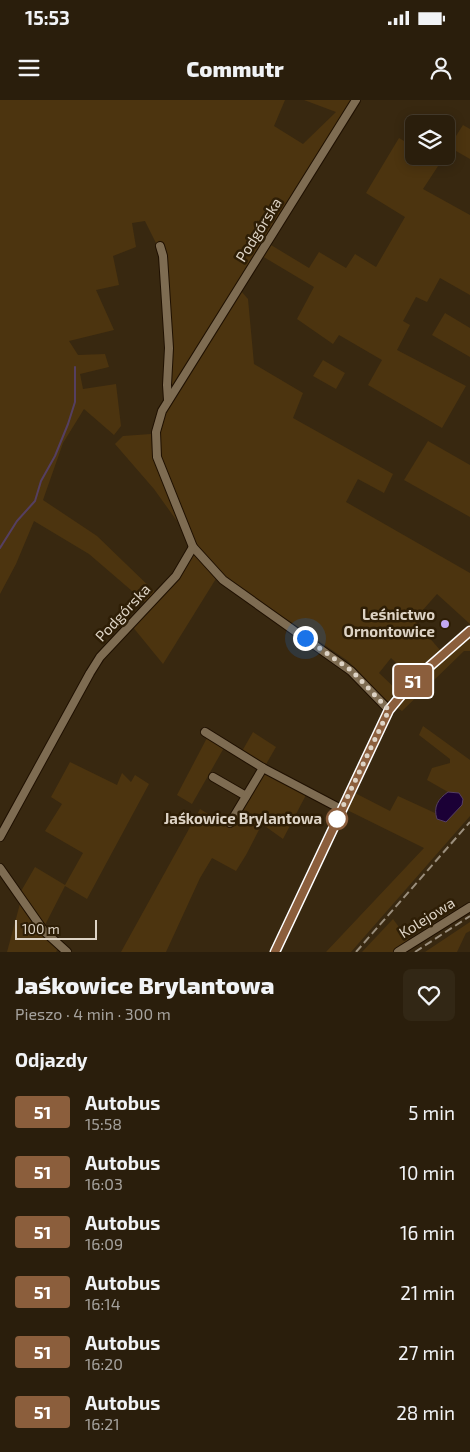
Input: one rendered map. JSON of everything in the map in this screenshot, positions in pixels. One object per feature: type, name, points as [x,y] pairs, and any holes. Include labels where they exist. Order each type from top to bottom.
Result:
[{"type":"street","name":"Podgórska","points":[[0,837],[100,657],[176,576],[193,547],[157,457],[156,432],[162,411],[356,100]]},
{"type":"street","name":"Podgórska","points":[[160,246],[163,256],[170,348],[167,385],[168,400]]},
{"type":"street","points":[[193,547],[223,580],[352,671],[389,710]]},
{"type":"street","points":[[275,952],[389,710],[413,681],[470,631]]},
{"type":"street","points":[[205,732],[263,768],[341,809]]},
{"type":"street","points":[[230,823],[263,768]]},
{"type":"street","points":[[214,777],[246,796]]},
{"type":"street","points":[[0,868],[44,931],[62,950]]},
{"type":"street","name":"Kolejowa","points":[[398,952],[470,907]]},
{"type":"shaded area","points":[[0,100],[285,100],[274,126],[303,144],[336,112],[304,100],[351,100],[298,190],[177,384],[173,385],[170,382],[167,256],[157,245],[145,221],[132,223],[136,247],[113,256],[119,285],[96,290],[114,330],[69,341],[78,355],[105,354],[109,367],[80,374],[83,389],[116,384],[121,426],[114,435],[84,409],[63,443],[43,500],[97,536],[156,593],[146,603],[89,554],[34,521],[16,564],[0,594]]},
{"type":"shaded area","points":[[463,125],[470,129],[470,159],[455,150],[455,138]]},
{"type":"shaded area","points":[[399,138],[405,142],[405,165],[439,165],[423,189],[470,215],[470,295],[440,278],[427,302],[416,297],[403,321],[410,325],[397,350],[466,386],[442,428],[368,385],[382,360],[339,335],[333,344],[297,319],[314,287],[262,256],[271,245],[309,268],[319,252],[346,268],[355,254],[376,267],[405,217],[366,193]]},
{"type":"shaded area","points":[[241,291],[248,299],[254,364],[303,393],[293,418],[393,474],[384,493],[358,479],[346,502],[470,573],[470,624],[437,594],[414,620],[440,650],[410,676],[391,658],[379,673],[397,690],[387,703],[348,661],[223,576],[196,544],[189,531],[162,458],[158,435],[163,417]]},
{"type":"shaded area","points":[[445,313],[470,328],[470,357],[432,335]]},
{"type":"shaded area","points":[[323,360],[345,373],[336,389],[313,376]]},
{"type":"shaded area","points":[[151,434],[152,449],[182,528],[154,489],[115,444],[123,436]]},
{"type":"shaded area","points":[[428,441],[470,465],[470,517],[404,480]]},
{"type":"shaded area","points":[[195,552],[217,577],[163,664],[132,626]]},
{"type":"shaded area","points":[[470,636],[470,651],[464,651],[402,711],[396,707],[409,691]]},
{"type":"shaded area","points":[[423,726],[470,760],[470,816],[351,952],[326,952],[424,848],[345,809],[355,793],[390,811],[398,796],[435,813],[437,819],[459,793],[448,792],[427,780],[432,768],[450,763],[450,759],[419,735]]},
{"type":"shaded area","points":[[253,732],[276,747],[265,766],[241,753]]},
{"type":"shaded area","points":[[208,736],[225,746],[192,804],[177,795]]},
{"type":"shaded area","points":[[70,762],[117,785],[122,773],[131,782],[135,775],[149,784],[87,899],[65,886],[44,927],[20,893],[35,867],[65,885],[83,853],[45,831],[62,804],[51,797]]},
{"type":"shaded area","points":[[262,772],[306,795],[283,839],[262,824],[236,871],[212,858],[200,878],[166,952],[121,952],[200,809],[230,827]]},
{"type":"shaded area","points":[[448,792],[459,793],[463,799],[462,805],[446,822],[437,819],[436,807],[439,800]]},
{"type":"shaded area","points":[[21,900],[58,948],[56,952],[7,952]]},
{"type":"shaded area","points":[[393,919],[409,941],[393,952],[362,952]]},
{"type":"shaded area","points":[[470,922],[470,931],[466,933],[457,952],[425,952]]},
{"type":"waterway","points":[[0,548],[17,521],[35,501],[41,481],[55,456],[75,402],[75,367]]},
{"type":"railway","points":[[356,952],[470,822]]},
{"type":"railway","points":[[415,952],[470,916]]},
{"type":"bus line","name":"51","points":[[275,952],[389,710],[413,681],[470,631]]},
{"type":"place","name":"Leśnictwo Ornontowice","points":[[445,624]]},
{"type":"place","name":"Jaśkowice Brylantowa","points":[[337,819]]},
{"type":"route","points":[[305,638],[352,671],[389,710],[334,825],[337,819]]}]
